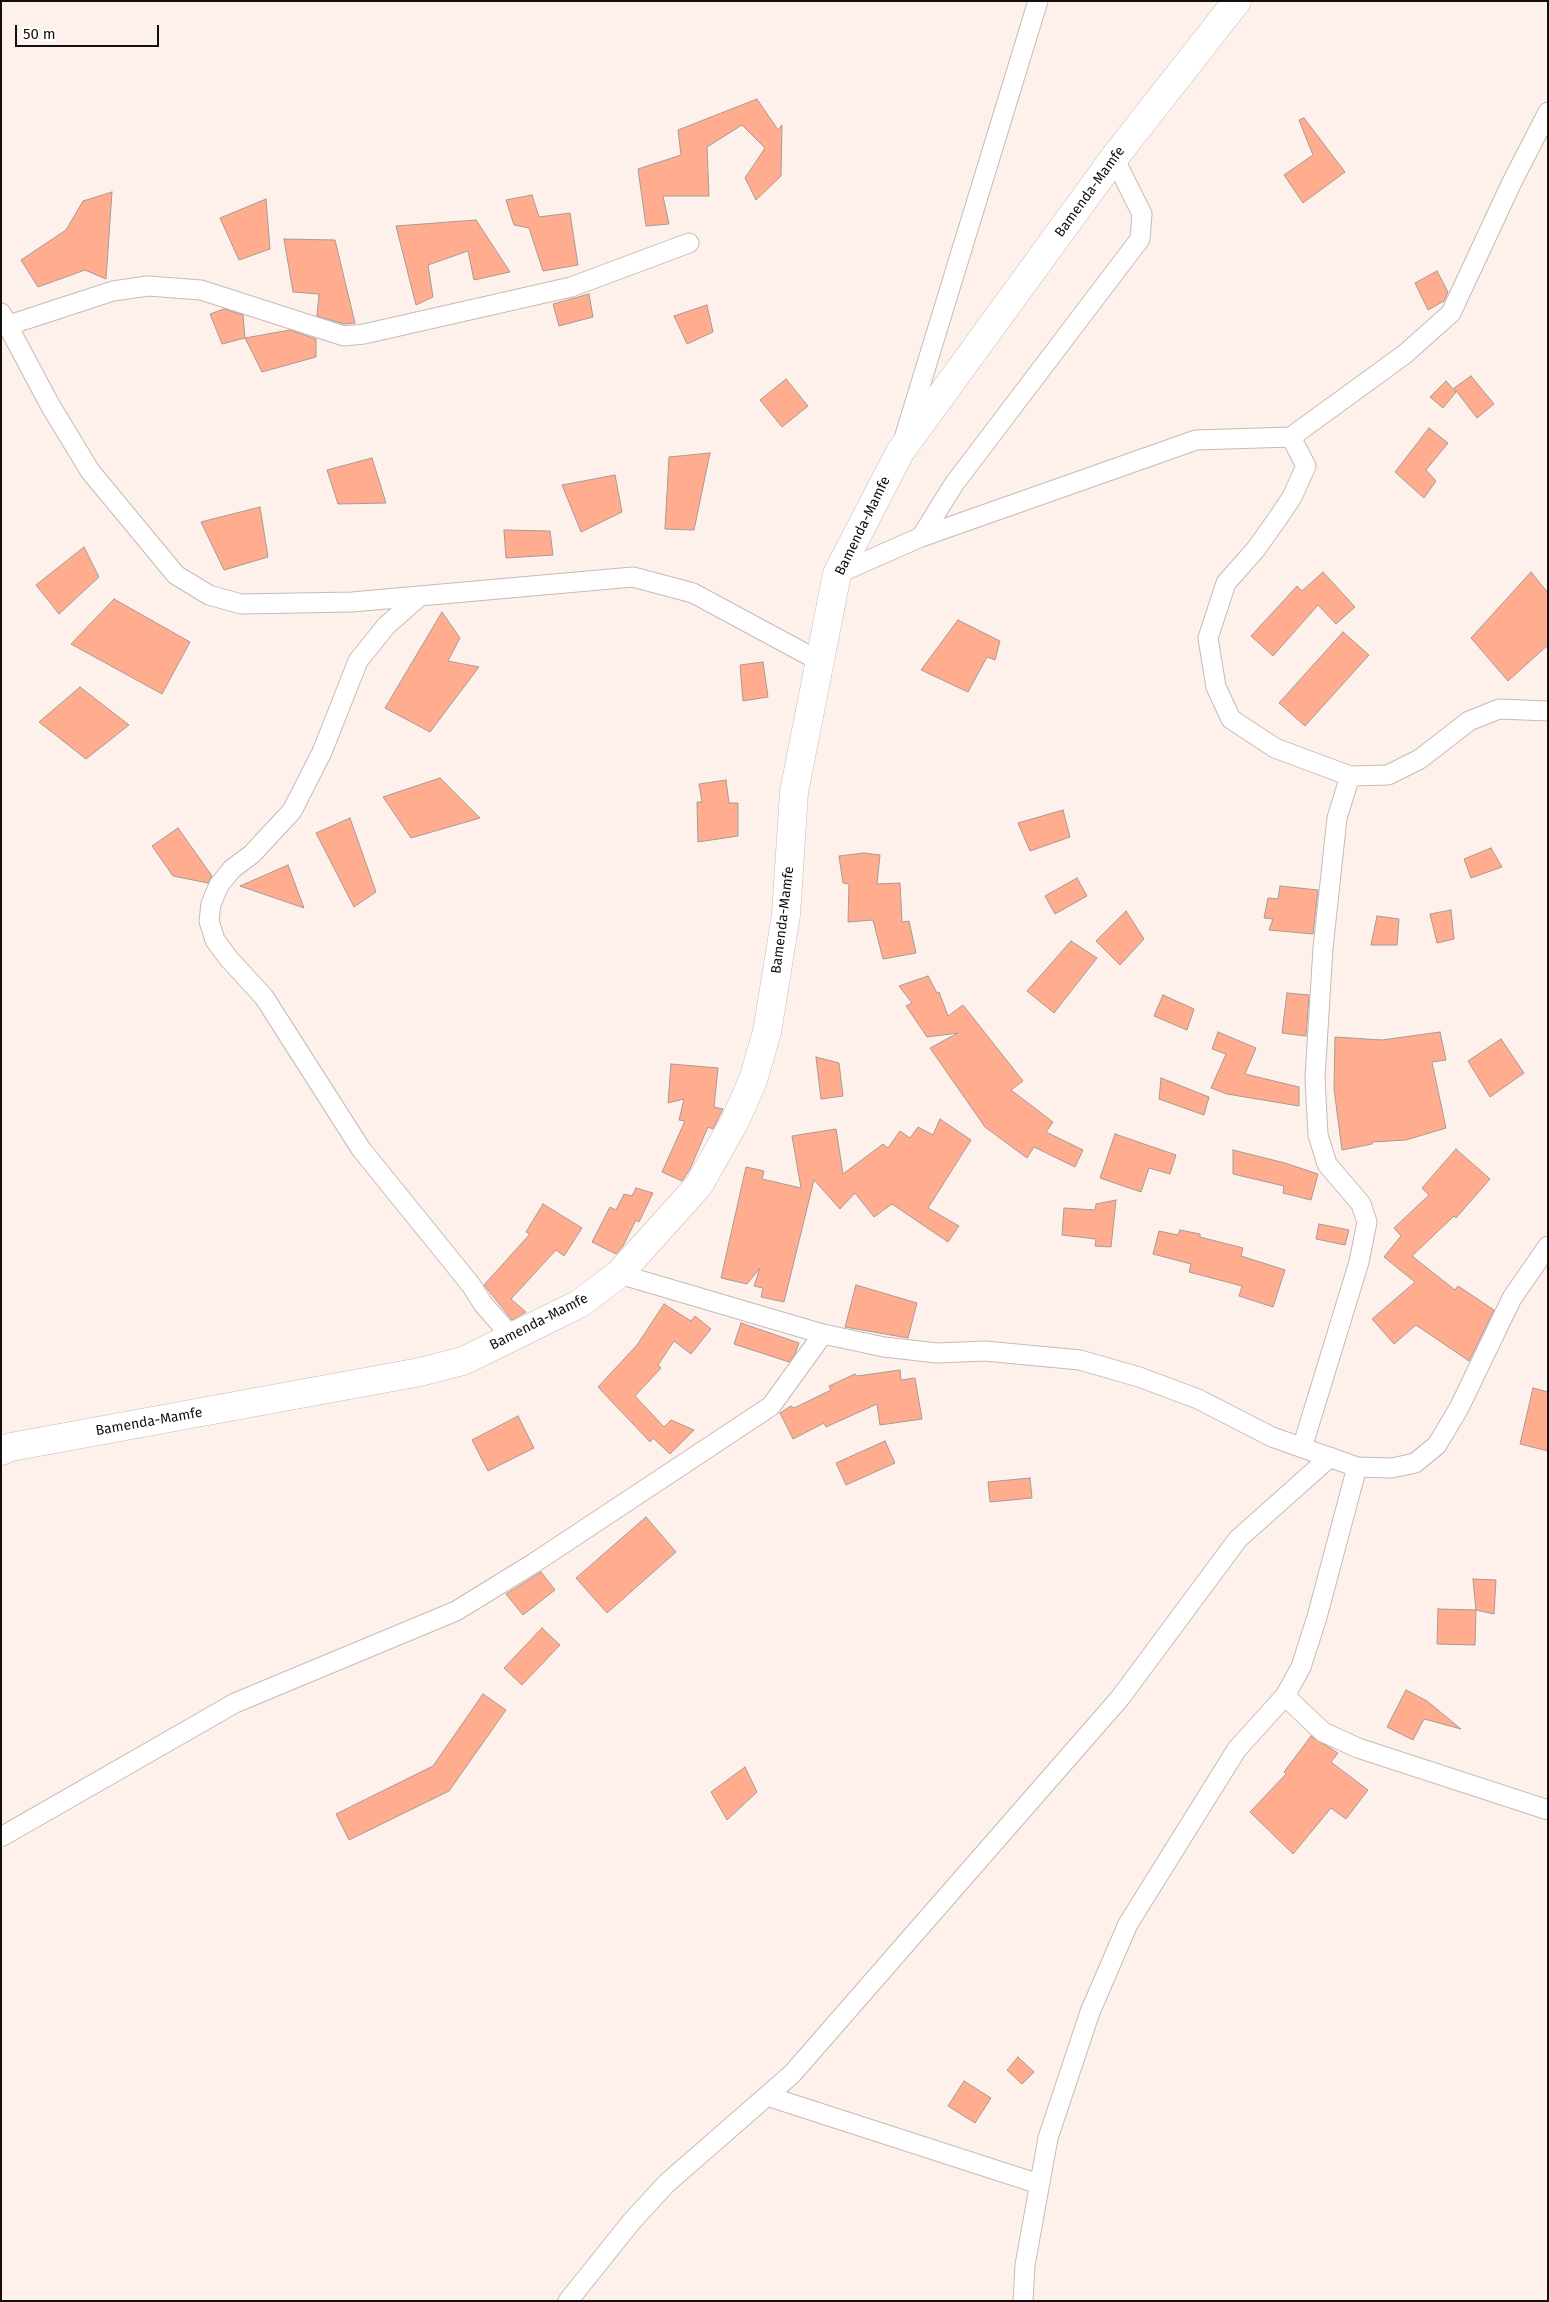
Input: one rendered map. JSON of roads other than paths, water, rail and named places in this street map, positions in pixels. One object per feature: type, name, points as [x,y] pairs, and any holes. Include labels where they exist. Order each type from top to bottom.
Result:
[{"type":"highway","name":"Bamenda-Mamfe","points":[[1,1451],[11,1447],[420,1372],[464,1361],[511,1336],[579,1304],[619,1274],[700,1185],[735,1121],[753,1080],[767,1032],[786,915],[794,792],[837,574],[900,452],[1114,158],[1237,1]]},
{"type":"street","points":[[900,452],[1038,1]]},
{"type":"street","points":[[837,574],[921,537],[1196,440],[1291,437],[1405,354],[1451,313],[1512,182],[1548,112]]},
{"type":"street","points":[[921,537],[954,484],[1140,239],[1142,214],[1114,158]]},
{"type":"street","points":[[688,243],[571,287],[364,334],[344,336],[201,290],[148,286],[113,291],[5,319],[50,405],[90,471],[176,575],[209,595],[241,604],[352,602],[633,577],[693,593],[820,662]]},
{"type":"street","points":[[1291,437],[1306,466],[1292,497],[1278,518],[1256,549],[1226,583],[1208,638],[1216,688],[1231,719],[1275,748],[1350,776],[1388,775],[1420,759],[1469,721],[1499,709],[1548,711]]},
{"type":"street","points":[[420,596],[386,626],[358,661],[322,752],[292,811],[252,854],[232,869],[219,885],[211,904],[209,921],[215,940],[228,959],[264,997],[361,1149],[471,1285],[483,1304],[511,1336]]},
{"type":"street","points":[[1302,1448],[1359,1262],[1367,1222],[1361,1204],[1327,1164],[1318,1135],[1315,1078],[1323,948],[1337,818],[1350,776]]},
{"type":"street","points":[[619,1274],[823,1334],[884,1347],[937,1353],[985,1351],[1080,1360],[1198,1399],[1272,1437],[1302,1448],[1358,1467],[1392,1468],[1415,1462],[1437,1445],[1459,1408],[1512,1298],[1548,1246]]},
{"type":"street","points":[[1,1837],[235,1703],[456,1611],[526,1568],[770,1406],[823,1334]]},
{"type":"street","points":[[568,2301],[632,2221],[667,2183],[792,2074],[1120,1698],[1238,1539],[1330,1457]]},
{"type":"street","points":[[1023,2301],[1025,2265],[1048,2138],[1059,2102],[1073,2068],[1090,2012],[1128,1924],[1237,1749],[1285,1696],[1301,1667],[1317,1618],[1358,1467]]},
{"type":"street","points":[[1285,1696],[1323,1732],[1349,1744],[1548,1810]]},
{"type":"street","points":[[767,2096],[1039,2184]]}]
